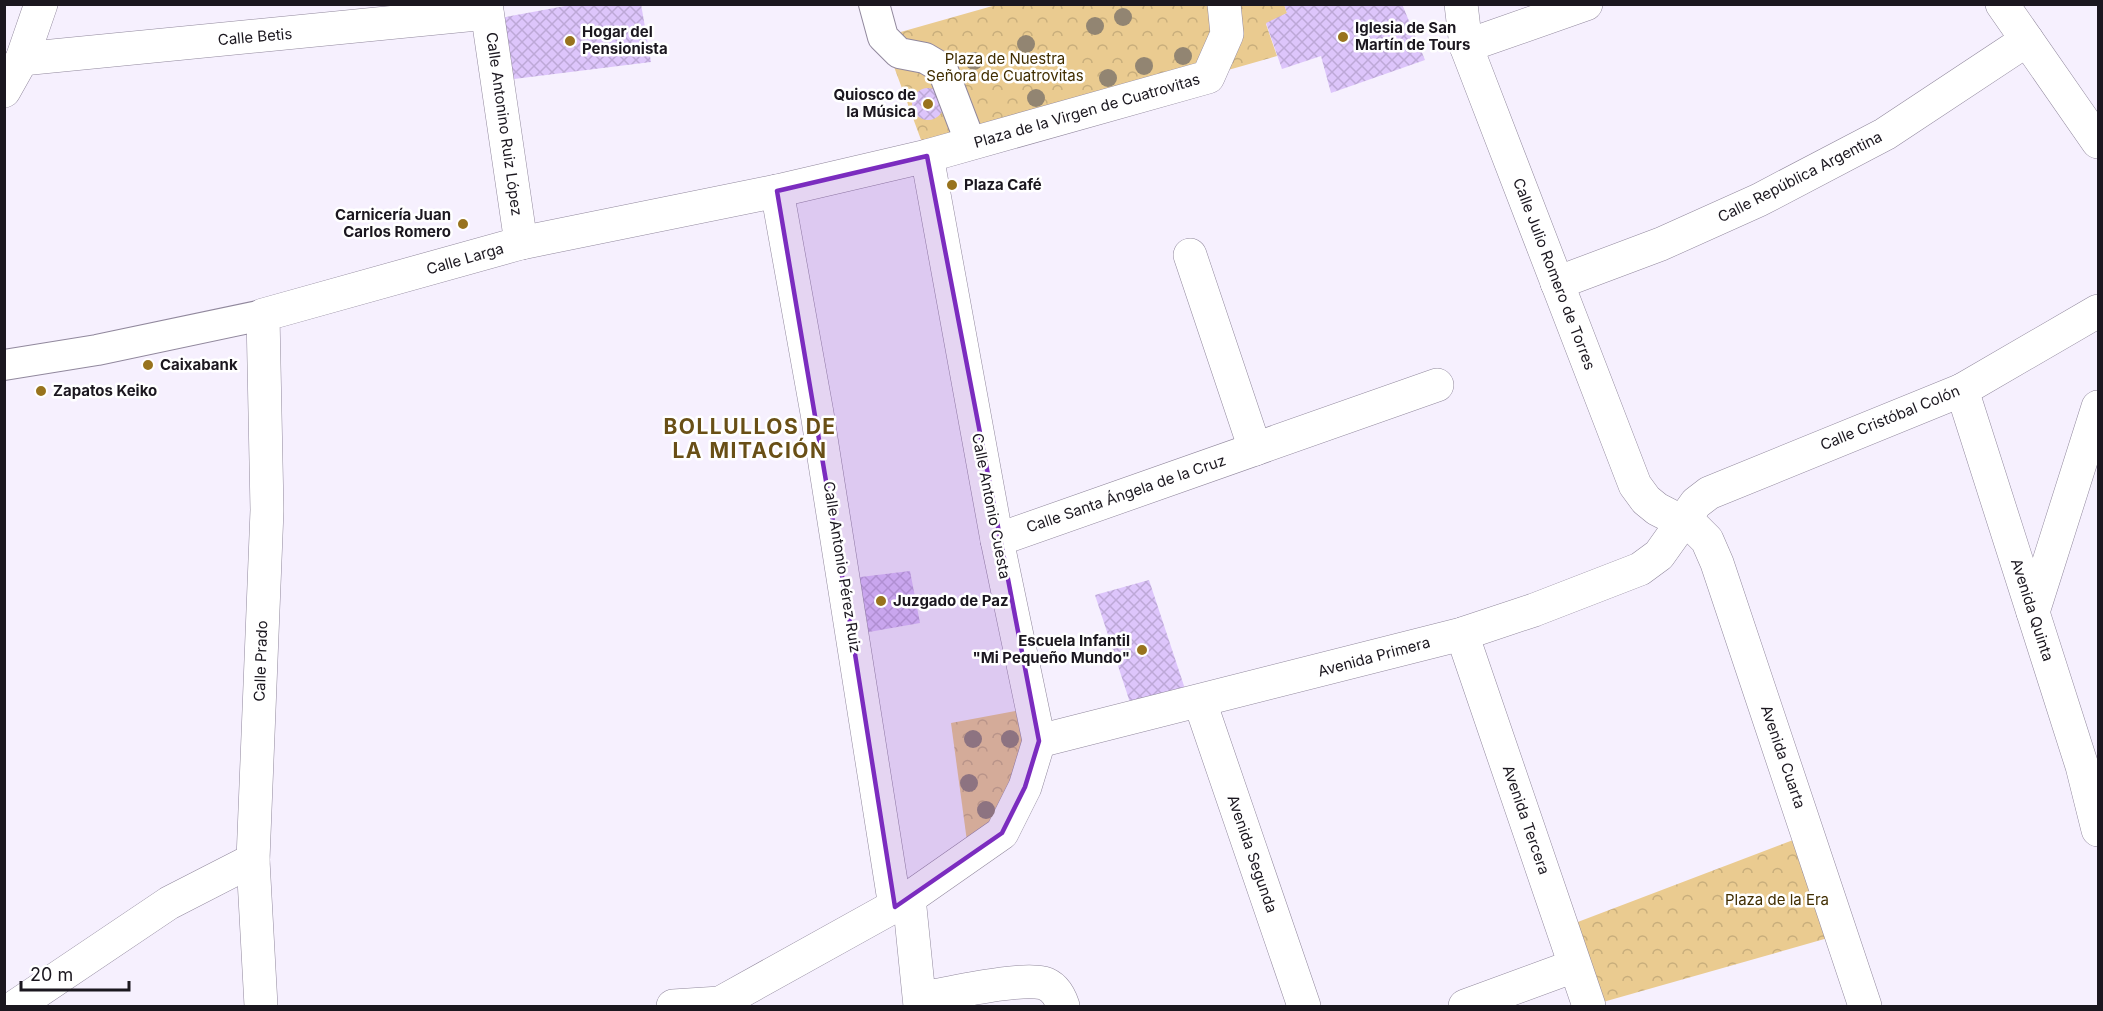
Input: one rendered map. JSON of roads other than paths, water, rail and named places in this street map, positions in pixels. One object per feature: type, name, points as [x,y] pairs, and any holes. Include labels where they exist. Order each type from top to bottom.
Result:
[{"type":"street","points":[[4,91],[22,59],[41,4]]},
{"type":"street","points":[[874,4],[883,37],[899,53],[925,58],[942,68],[971,144]]},
{"type":"street","name":"Plaza de la Virgen de Cuatrovitas","points":[[927,156],[1208,77],[1227,34],[1224,4]]},
{"type":"street","name":"Calle Julio Romero de Torres","points":[[1461,4],[1466,46],[1635,484],[1646,500],[1657,509],[1682,520]]},
{"type":"street","points":[[1466,46],[1586,4]]},
{"type":"street","points":[[2002,4],[2098,142]]},
{"type":"street","name":"Calle Betis","points":[[22,59],[487,9]]},
{"type":"street","name":"Calle Antonino Ruiz López","points":[[487,9],[521,243]]},
{"type":"street","name":"Calle República Argentina","points":[[1557,283],[1661,244],[1759,200],[1885,134],[2027,40]]},
{"type":"street","name":"Calle Larga","points":[[4,365],[98,350],[263,315],[521,243],[777,191],[927,156]]},
{"type":"street","name":"Calle Antonio Cuesta","points":[[673,1006],[720,1005],[902,903],[1002,833],[1025,787],[1039,741],[997,540],[927,156]]},
{"type":"street","name":"Calle Antonio Pérez Ruiz","points":[[777,191],[920,1002]]},
{"type":"street","points":[[1190,255],[1255,449]]},
{"type":"street","name":"Calle Cristóbal Colón","points":[[1682,520],[1696,503],[1723,485],[1962,390],[2098,311]]},
{"type":"street","name":"Calle Prado","points":[[261,1006],[253,860],[267,510],[263,315]]},
{"type":"street","name":"Calle Santa Ángela de la Cruz","points":[[997,540],[1437,385]]},
{"type":"street","name":"Avenida Quinta","points":[[1962,390],[2082,766],[2098,830]]},
{"type":"street","points":[[2033,612],[2098,407]]},
{"type":"street","name":"Avenida Primera","points":[[1039,741],[1462,634],[1534,610],[1640,569],[1659,555],[1682,520]]},
{"type":"street","name":"Avenida Cuarta","points":[[1682,520],[1707,540],[1717,563],[1865,1006]]},
{"type":"street","name":"Avenida Tercera","points":[[1462,634],[1589,1006]]},
{"type":"street","name":"Avenida Segunda","points":[[1200,702],[1304,1006]]},
{"type":"street","points":[[16,1006],[169,903],[253,860]]},
{"type":"street","points":[[1465,1006],[1574,966]]},
{"type":"street","points":[[920,1002],[1026,982],[1046,983],[1059,995],[1063,1006]]},
{"type":"place","name":"Iglesia de San Martín de Tours","points":[[1343,37]]},
{"type":"place","name":"Hogar del Pensionista","points":[[570,41]]},
{"type":"place","name":"Quiosco de la Música","points":[[928,104]]},
{"type":"place","name":"Plaza Café","points":[[952,185]]},
{"type":"place","name":"Carnicería Juan Carlos Romero","points":[[463,224]]},
{"type":"place","name":"Caixabank","points":[[148,365]]},
{"type":"place","name":"Zapatos Keiko","points":[[41,391]]},
{"type":"place","name":"Juzgado de Paz","points":[[881,601]]},
{"type":"place","name":"Escuela Infantil \"Mi Pequeño Mundo\"","points":[[1142,650]]},
{"type":"district","name":"BOLLULLOS DE LA MITACIÓN","points":[[750,439]]},
{"type":"park label","name":"Plaza de Nuestra Señora de Cuatrovitas","points":[[1005,68]]},
{"type":"park label","name":"Plaza de la Era","points":[[1777,900]]}]
